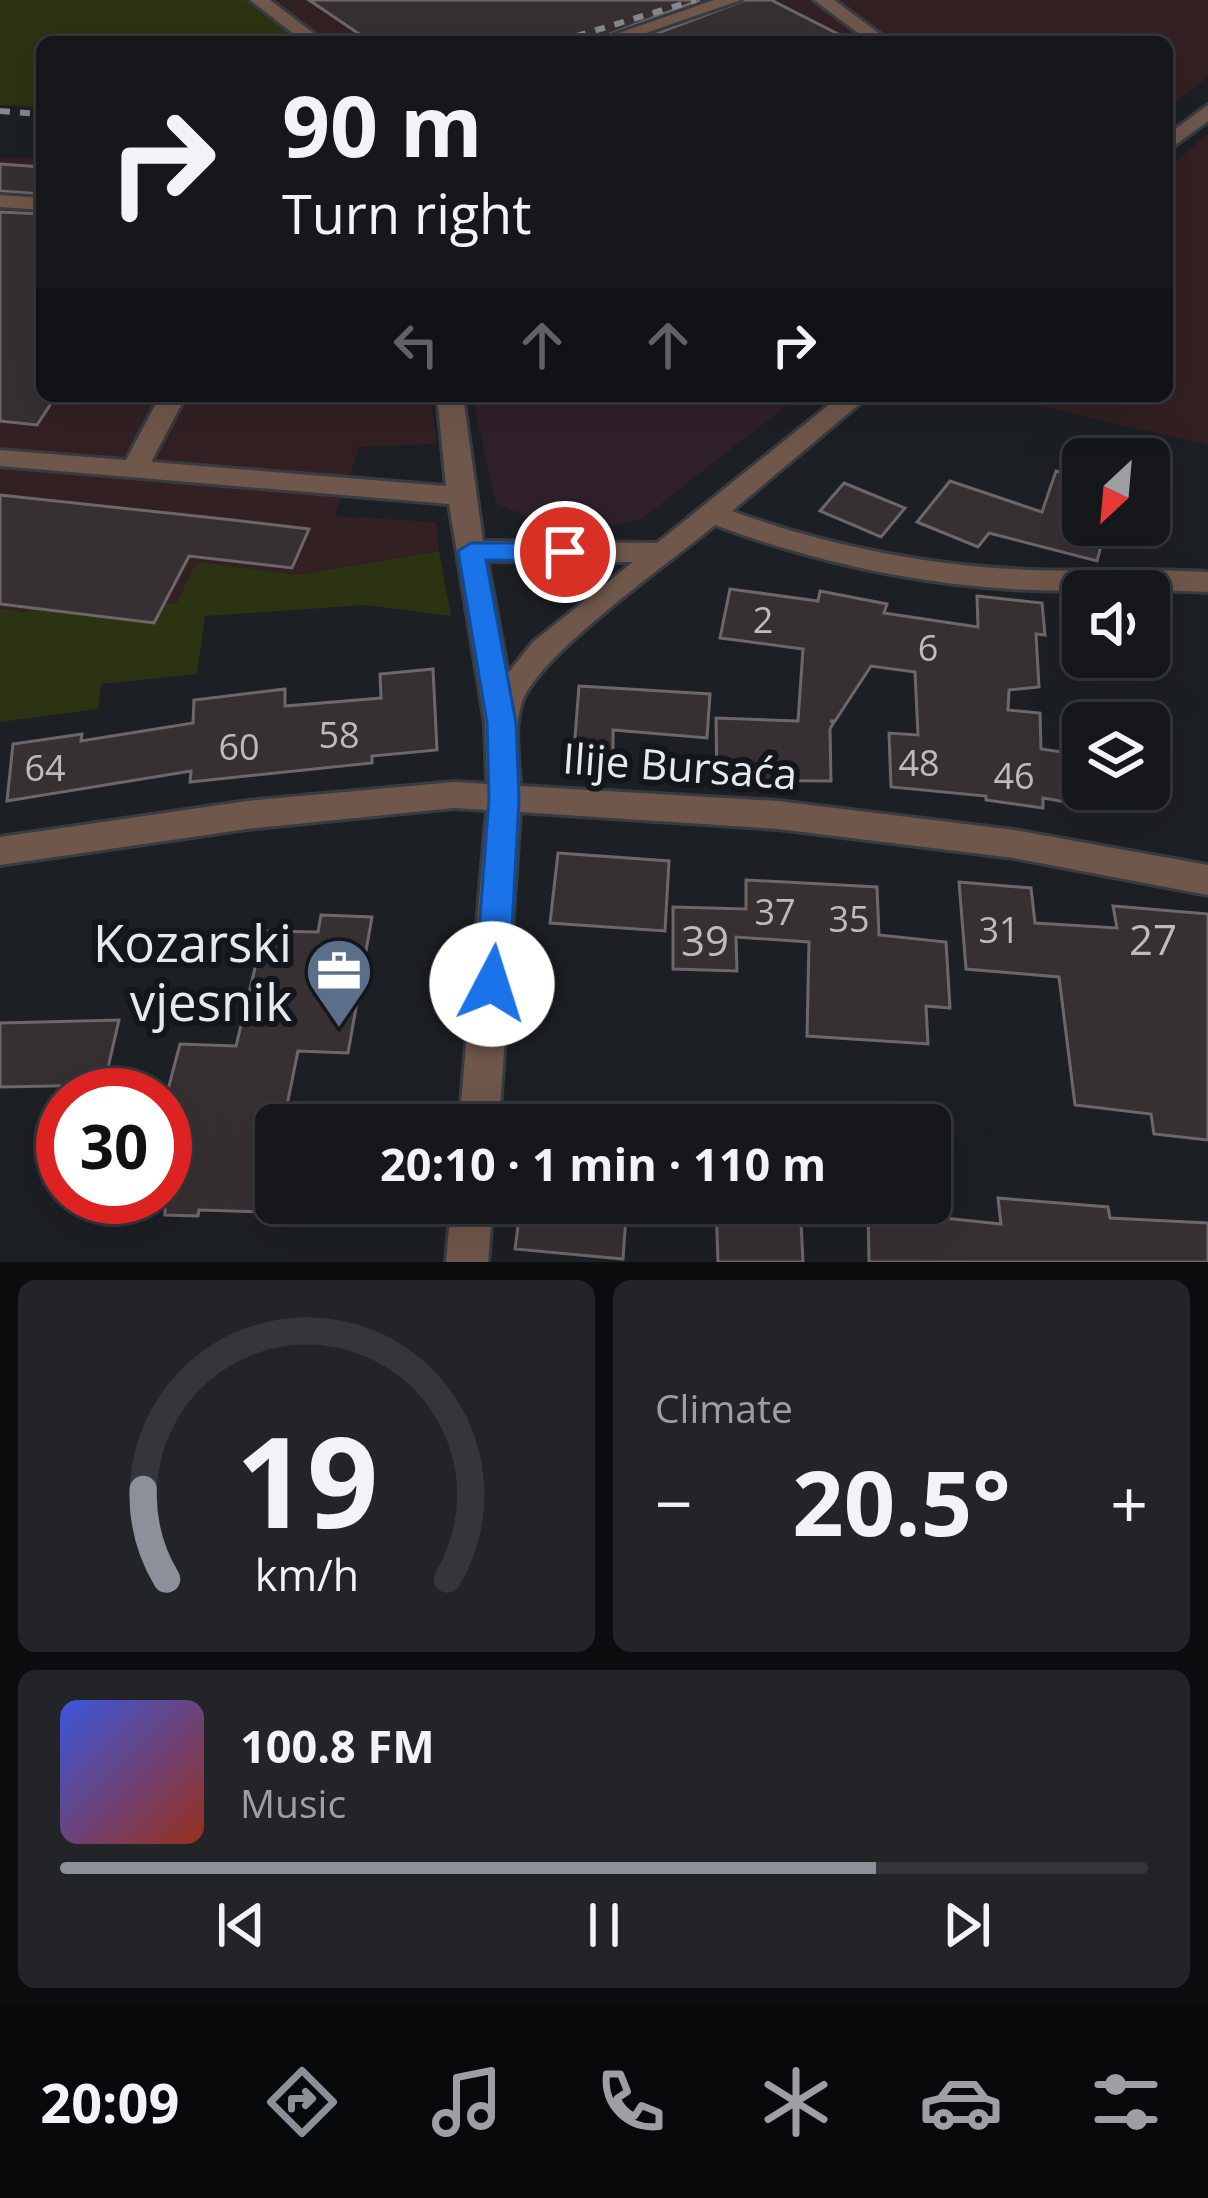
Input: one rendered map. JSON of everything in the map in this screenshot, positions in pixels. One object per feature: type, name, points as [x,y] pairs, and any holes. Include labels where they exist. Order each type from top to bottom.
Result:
[{"type":"street","points":[[259,0],[308,36]]},
{"type":"street","points":[[621,36],[732,0]]},
{"type":"street","points":[[823,0],[874,36]]},
{"type":"street","points":[[1173,140],[1208,111]]},
{"type":"street","points":[[0,201],[36,204]]},
{"type":"street","points":[[134,469],[170,402]]},
{"type":"street","points":[[451,402],[461,496],[501,723],[504,799],[481,1104]]},
{"type":"street","points":[[501,723],[509,693],[544,650],[849,402]]},
{"type":"street","points":[[0,458],[461,496]]},
{"type":"street","points":[[714,515],[755,531],[897,563],[1029,580],[1208,582]]},
{"type":"street","points":[[471,551],[658,554]]},
{"type":"street","name":"Ilije Bursaća","points":[[0,851],[247,815],[454,795],[778,814],[1014,844],[1208,880]]},
{"type":"street","points":[[467,1262],[470,1224]]},
{"type":"shaded area","points":[[256,0],[1208,0],[1208,77],[1173,104],[1173,36],[306,36]]},
{"type":"shaded area","points":[[1208,133],[1208,445],[1023,402],[1173,402],[1173,164]]},
{"type":"shaded area","points":[[0,158],[36,158],[36,402],[431,402],[437,444],[359,447],[335,516],[436,522],[439,551],[298,575],[198,563],[176,604],[41,589],[27,613],[0,608]]},
{"type":"shaded area","points":[[473,402],[791,402],[644,517],[620,525],[574,526],[523,515],[496,503]]},
{"type":"green space","points":[[0,0],[256,0],[306,36],[36,36],[36,107],[0,105]]},
{"type":"green space","points":[[439,551],[451,616],[365,605],[205,616],[197,674],[101,684],[98,709],[0,722],[0,608],[27,613],[41,589],[176,604],[197,562],[298,575]]},
{"type":"building","points":[[309,0],[700,0],[605,36],[362,36]]},
{"type":"building","points":[[745,0],[771,0],[842,36],[650,36]]},
{"type":"building","points":[[0,164],[36,167],[36,194],[0,191]]},
{"type":"building","points":[[0,212],[36,214],[36,402],[52,402],[37,425],[0,421]]},
{"type":"building","points":[[1056,471],[1062,473],[1062,546],[1101,546],[1097,561],[989,533],[978,547],[917,522],[950,481],[1042,512]]},
{"type":"building","points":[[844,483],[905,508],[881,537],[820,511]]},
{"type":"building","points":[[0,495],[309,529],[292,568],[189,556],[154,623],[0,604]]},
{"type":"building","points":[[730,589],[818,601],[820,591],[887,604],[884,613],[978,627],[977,596],[1042,603],[1045,635],[1036,634],[1039,687],[1009,690],[1008,710],[1040,713],[1041,749],[1062,752],[1062,801],[1043,798],[1043,808],[986,800],[986,796],[891,787],[889,733],[918,735],[915,672],[871,666],[835,721],[830,721],[834,722],[830,729],[831,781],[717,780],[716,718],[798,721],[803,649],[720,638]]},
{"type":"building","points":[[433,669],[437,750],[372,756],[372,763],[190,782],[191,771],[7,801],[13,744],[82,734],[81,741],[193,723],[194,700],[285,689],[285,706],[381,698],[380,674]]},
{"type":"building","points":[[579,686],[710,694],[707,738],[613,730],[613,776],[572,776]]},
{"type":"building","points":[[558,853],[669,861],[665,931],[550,923]]},
{"type":"building","points":[[746,880],[877,887],[879,935],[946,942],[950,1008],[926,1006],[928,1044],[807,1036],[809,942],[736,937],[737,971],[673,969],[673,907],[746,909]]},
{"type":"building","points":[[959,882],[1031,888],[1035,923],[1117,928],[1113,906],[1208,914],[1208,1140],[1154,1134],[1151,1114],[1075,1105],[1059,977],[966,969]]},
{"type":"building","points":[[321,915],[372,917],[348,1053],[298,1051],[287,1104],[255,1104],[255,1212],[199,1210],[198,1216],[192,1216],[192,1068],[174,1068],[180,1044],[236,1046],[264,931],[318,932]]},
{"type":"building","points":[[119,1020],[108,1068],[36,1068],[36,1086],[0,1087],[0,1023]]},
{"type":"building","points":[[998,1198],[1108,1207],[1110,1218],[1208,1223],[1208,1262],[869,1262],[868,1224],[951,1224],[951,1219],[1001,1224]]},
{"type":"building","points":[[518,1224],[626,1224],[623,1259],[515,1249]]},
{"type":"building","points":[[717,1224],[801,1224],[803,1262],[718,1262]]},
{"type":"railway","points":[[577,36],[696,0]]},
{"type":"railway","points":[[0,111],[36,114]]},
{"type":"place","name":"Kozarski vjesnik","points":[[339,1030]]},
{"type":"route","points":[[492,984],[504,799],[501,723],[471,551],[565,552]]}]
